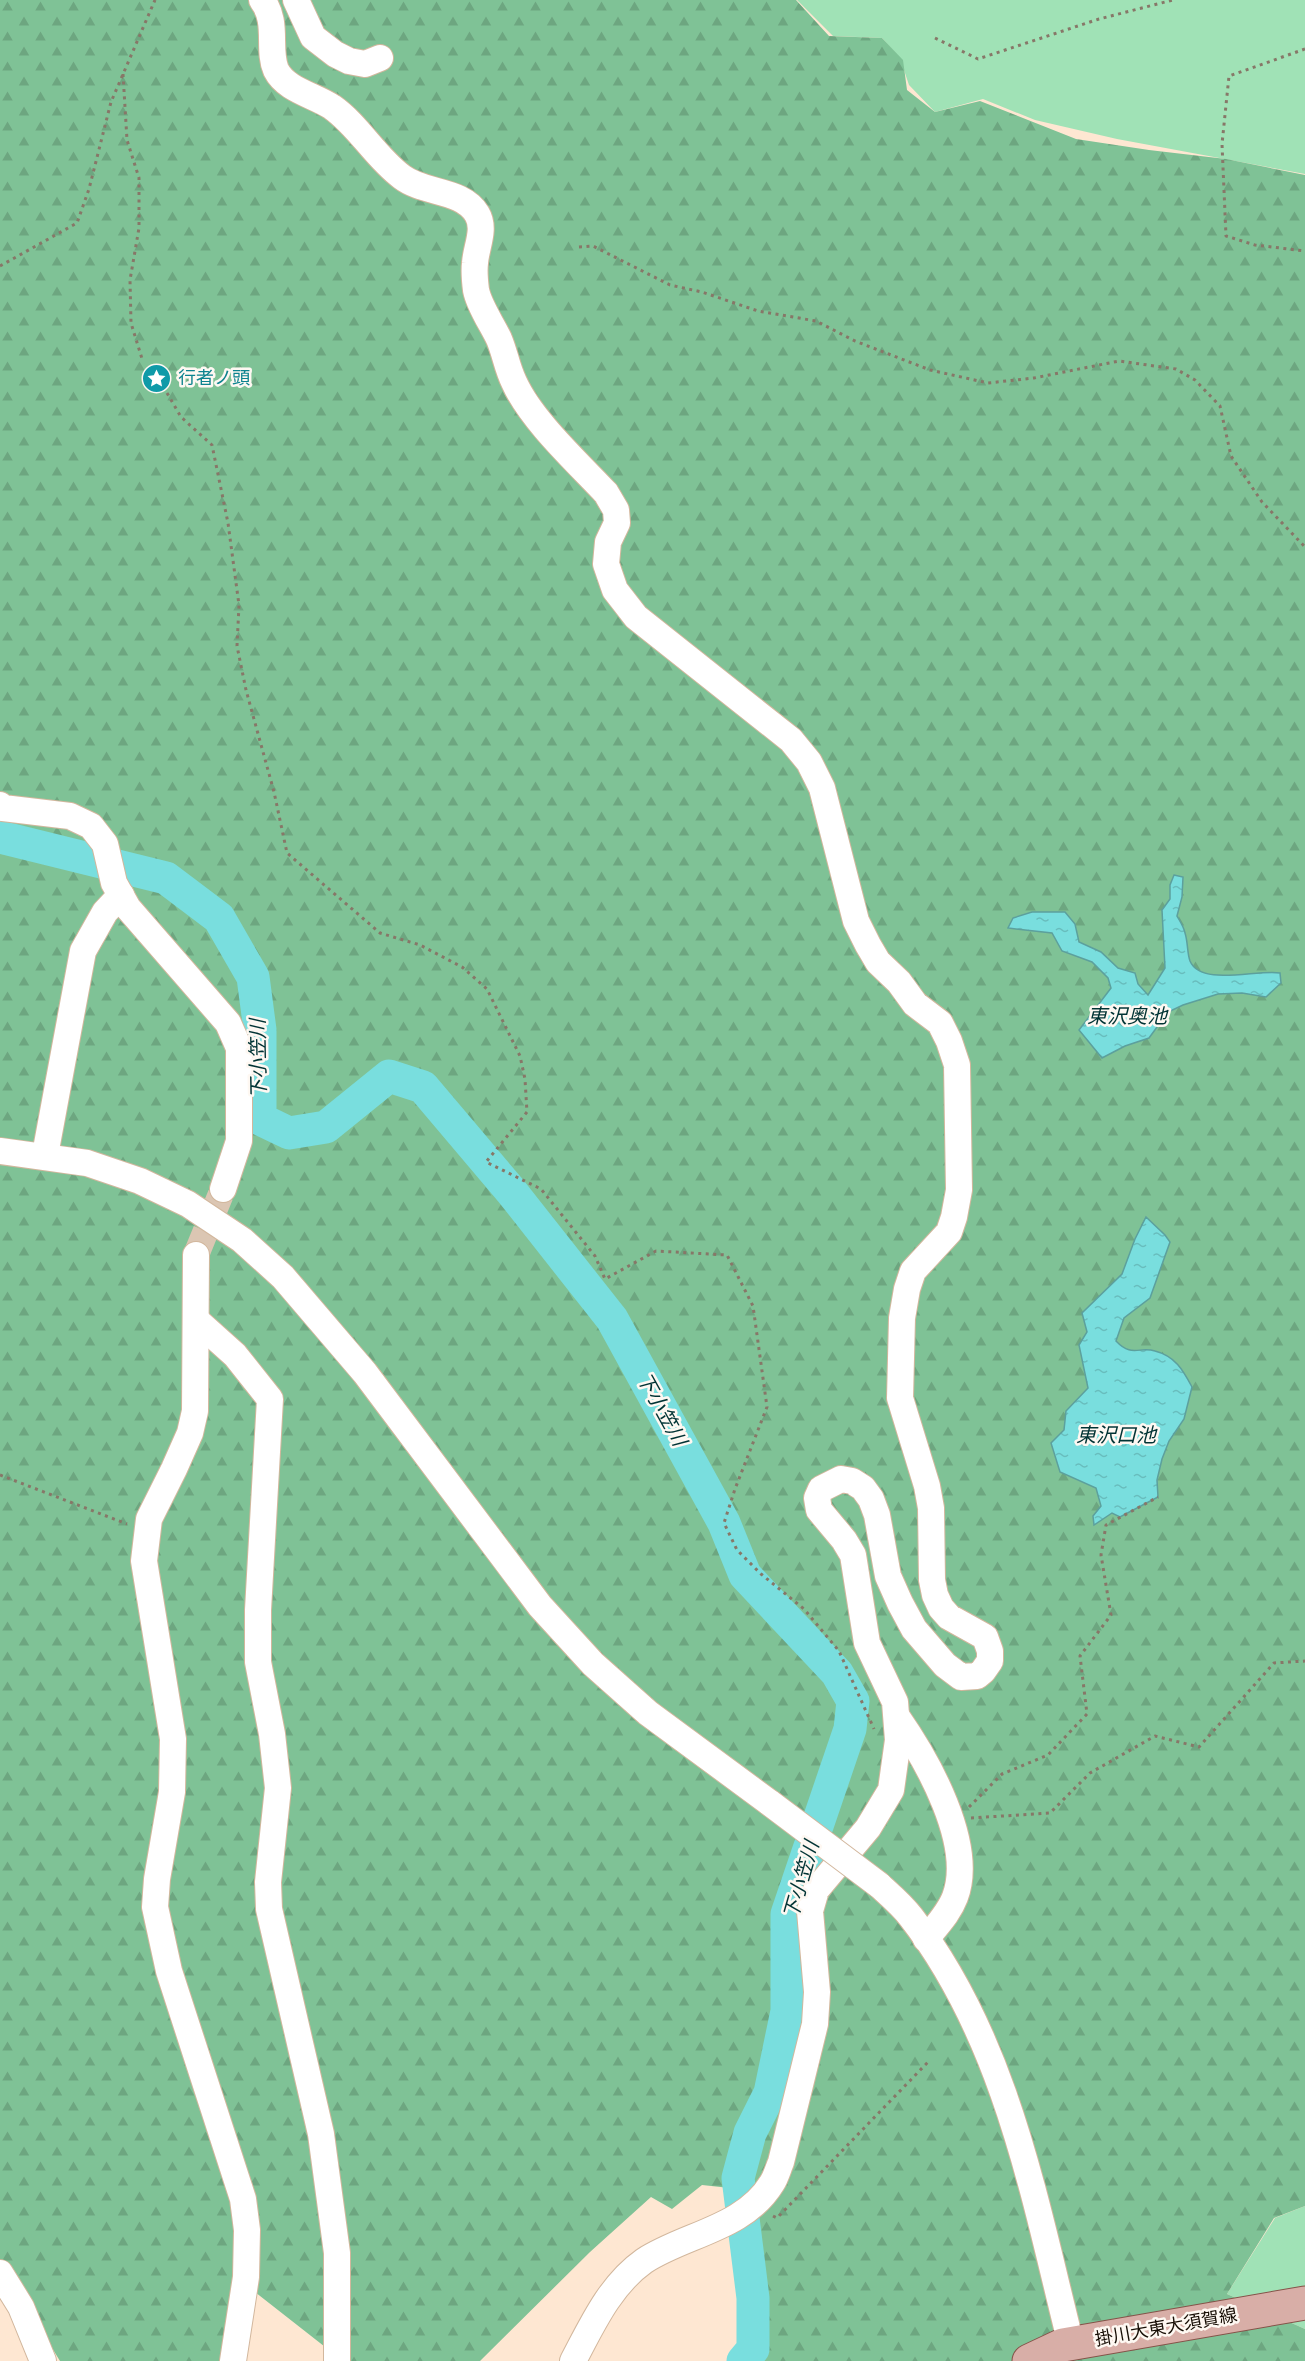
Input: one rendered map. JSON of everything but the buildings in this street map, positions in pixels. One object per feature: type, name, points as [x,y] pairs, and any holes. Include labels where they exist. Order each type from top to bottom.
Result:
[{"type":"main road","name":"掛川大東大須賀線","points":[[1029,2361],[1063,2345],[1305,2303]]},
{"type":"street","points":[[262,0],[267,7],[272,25],[275,67],[282,80],[330,105],[349,120],[396,173],[410,183],[471,205],[479,216],[481,232],[474,264],[476,292],[500,341],[514,382],[527,405],[606,493],[616,510],[617,523],[608,542],[606,564],[615,590],[636,617],[791,740],[809,762],[822,788],[856,921],[878,962],[899,982],[915,1004],[926,1010],[940,1023],[957,1065],[958,1190],[954,1217],[949,1232],[913,1271],[906,1289],[900,1341],[900,1398],[929,1497],[932,1580],[935,1595],[941,1608],[949,1617],[985,1637],[990,1651],[990,1661],[977,1676],[961,1677],[945,1665],[914,1629],[888,1576],[877,1515],[871,1499],[863,1488],[852,1480],[841,1479],[821,1489],[817,1498],[819,1510],[844,1540],[853,1555],[867,1643],[895,1702],[898,1740],[891,1790],[868,1828],[816,1890],[810,1911],[818,1992],[815,2024],[781,2162],[772,2184],[756,2202],[728,2223],[644,2261],[607,2300],[573,2361]]},
{"type":"street","points":[[296,0],[314,37],[335,54],[350,61],[365,64],[380,57]]},
{"type":"street","points":[[0,805],[3,808],[69,816],[91,826],[105,844],[114,883],[128,908],[228,1023],[239,1048],[239,1140],[223,1189]]},
{"type":"street","points":[[45,1155],[83,951],[105,912],[121,895]]},
{"type":"street","points":[[0,1150],[87,1163],[140,1181],[188,1204],[242,1240],[283,1277],[365,1372],[540,1606],[593,1664],[648,1713],[879,1885],[910,1916],[948,1972],[969,2011],[999,2080],[1020,2141],[1071,2344]]},
{"type":"street","points":[[196,1255],[195,1411],[190,1433],[149,1519],[144,1561],[173,1739],[174,1768],[155,1907],[169,1971],[243,2199],[247,2230],[246,2277],[233,2361]]},
{"type":"street","points":[[196,1320],[235,1354],[270,1399],[258,1610],[258,1662],[276,1754],[278,1788],[268,1882],[269,1910],[321,2134],[338,2253],[337,2361]]},
{"type":"street","points":[[897,1717],[916,1743],[951,1817],[960,1852],[956,1895],[948,1913],[926,1939]]},
{"type":"street","points":[[0,2272],[21,2307],[43,2361]]},
{"type":"path","points":[[0,266],[77,224],[89,189],[111,102],[155,0]]},
{"type":"path","points":[[935,38],[978,59],[1099,19],[1173,0]]},
{"type":"path","points":[[1305,49],[1229,76],[1222,144],[1226,236],[1255,245],[1305,251]]},
{"type":"path","points":[[123,74],[127,140],[140,178],[139,228],[130,280],[131,323],[143,362]]},
{"type":"path","points":[[579,247],[593,246],[670,285],[702,292],[758,311],[816,321],[855,341],[930,370],[988,383],[1034,378],[1119,361],[1176,369],[1195,380],[1220,406],[1231,456],[1262,502],[1305,547]]},
{"type":"path","points":[[167,393],[181,417],[212,445],[228,523],[239,605],[237,646],[274,792],[286,853],[380,933],[430,950],[462,967],[487,989],[520,1056],[525,1079],[527,1112],[486,1162],[542,1189],[595,1256],[605,1279],[656,1251],[727,1255],[753,1306],[767,1407],[724,1523],[737,1550],[761,1574],[804,1608],[839,1652],[877,1735]]},
{"type":"path","points":[[0,1475],[147,1532]]},
{"type":"path","points":[[964,1812],[1002,1774],[1047,1755],[1087,1714],[1080,1656],[1111,1616],[1101,1555],[1106,1525],[1158,1497]]},
{"type":"path","points":[[969,1818],[1050,1813],[1090,1773],[1155,1736],[1199,1747],[1274,1663],[1305,1661]]},
{"type":"path","points":[[756,2202],[764,2213],[777,2218],[928,2062]]},
{"type":"green space","points":[[0,0],[796,0],[829,36],[882,38],[903,60],[907,90],[935,112],[980,101],[1076,139],[1226,159],[1305,175],[1305,2206],[1274,2218],[1227,2294],[1305,2329],[1305,2361],[746,2361],[762,2336],[739,2189],[702,2185],[672,2209],[651,2197],[590,2252],[480,2361],[343,2361],[246,2285],[223,2361],[60,2361],[30,2312],[0,2274]]},
{"type":"green space","points":[[797,0],[1305,0],[1305,174],[1117,139],[1035,120],[983,99],[935,112],[909,85],[900,58],[882,38],[833,36]]},
{"type":"green space","points":[[1305,2206],[1305,2329],[1227,2294],[1275,2218]]},
{"type":"water","name":"東沢奥池","points":[[1174,875],[1183,877],[1182,897],[1177,916],[1182,924],[1190,961],[1196,969],[1217,975],[1280,973],[1281,983],[1266,997],[1242,993],[1218,994],[1183,1005],[1168,1012],[1149,1038],[1125,1046],[1102,1058],[1079,1030],[1111,988],[1108,978],[1092,962],[1062,951],[1052,933],[1008,928],[1013,918],[1032,912],[1065,912],[1075,924],[1079,942],[1101,952],[1118,968],[1135,973],[1138,984],[1148,995],[1165,968],[1162,910],[1170,899],[1170,885]]},
{"type":"water","name":"東沢口池","points":[[1146,1217],[1170,1242],[1150,1298],[1124,1318],[1116,1341],[1127,1349],[1149,1350],[1168,1356],[1182,1369],[1192,1387],[1184,1419],[1169,1441],[1162,1459],[1157,1480],[1158,1497],[1120,1517],[1112,1513],[1094,1525],[1093,1516],[1101,1506],[1096,1488],[1060,1472],[1051,1443],[1064,1430],[1066,1411],[1088,1388],[1079,1345],[1087,1332],[1082,1313],[1122,1274]]},
{"type":"waterway","name":"下小笠川","points":[[0,837],[166,878],[219,918],[253,977],[260,1030],[260,1119],[289,1133],[326,1127],[389,1076],[423,1087],[511,1191],[612,1319],[724,1523],[745,1575],[837,1673],[853,1701],[850,1729],[787,1914],[787,2011],[770,2093],[750,2133],[738,2178],[753,2298],[753,2349],[743,2361]]},
{"type":"tunnel","points":[[196,1255],[223,1189]]},
{"type":"place","name":"行者ノ頭","points":[[157,378]]}]
